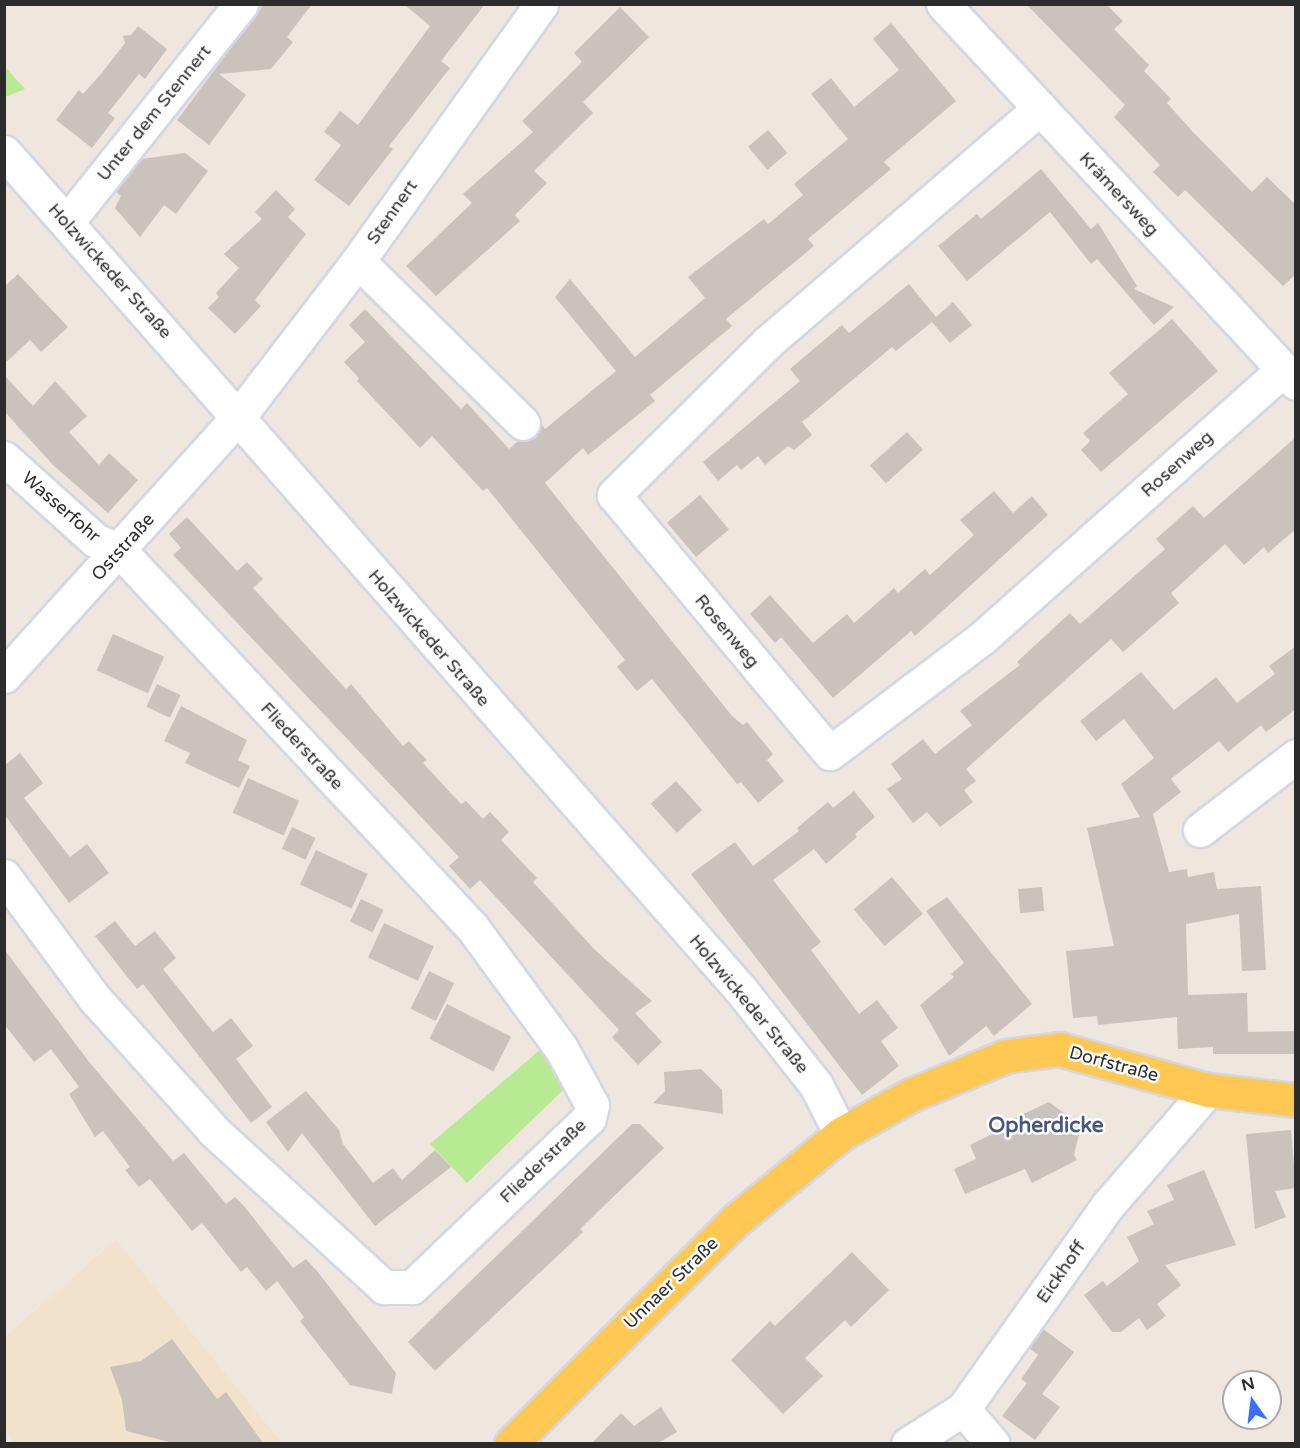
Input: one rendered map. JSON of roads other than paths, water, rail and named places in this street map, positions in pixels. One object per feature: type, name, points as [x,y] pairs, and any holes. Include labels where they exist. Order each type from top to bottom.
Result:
[{"type":"main road","name":"Dorfstraße","points":[[840,1134],[911,1095],[971,1069],[1034,1050],[1059,1049],[1089,1055],[1208,1090],[1296,1100]]},
{"type":"main road","name":"Unnaer Straße","points":[[511,1443],[736,1220],[840,1134]]},
{"type":"street","name":"Unter dem Stennert","points":[[67,222],[241,4]]},
{"type":"street","name":"Stennert","points":[[239,416],[358,261],[541,4]]},
{"type":"street","name":"Krämersweg","points":[[943,4],[1289,376]]},
{"type":"street","name":"Rosenweg","points":[[1040,108],[767,343],[614,495],[830,753],[982,638],[1289,376]]},
{"type":"street","name":"Holzwickeder Straße","points":[[4,152],[239,416],[469,684],[741,990],[816,1085],[840,1134]]},
{"type":"street","points":[[358,261],[524,423]]},
{"type":"street","name":"Oststraße","points":[[4,676],[120,551],[239,416]]},
{"type":"street","name":"Wasserfohr","points":[[4,458],[95,540],[120,551]]},
{"type":"street","name":"Fliederstraße","points":[[4,876],[95,999],[214,1131],[384,1287],[412,1287],[589,1118],[592,1104],[561,1048],[472,927],[120,551]]},
{"type":"street","points":[[1200,830],[1296,756]]},
{"type":"street","name":"Eickhoff","points":[[908,1443],[963,1409],[1108,1205],[1208,1090]]},
{"type":"street","points":[[963,1409],[993,1443]]},
{"type":"district","name":"Opherdicke","points":[[1046,1126]]}]
